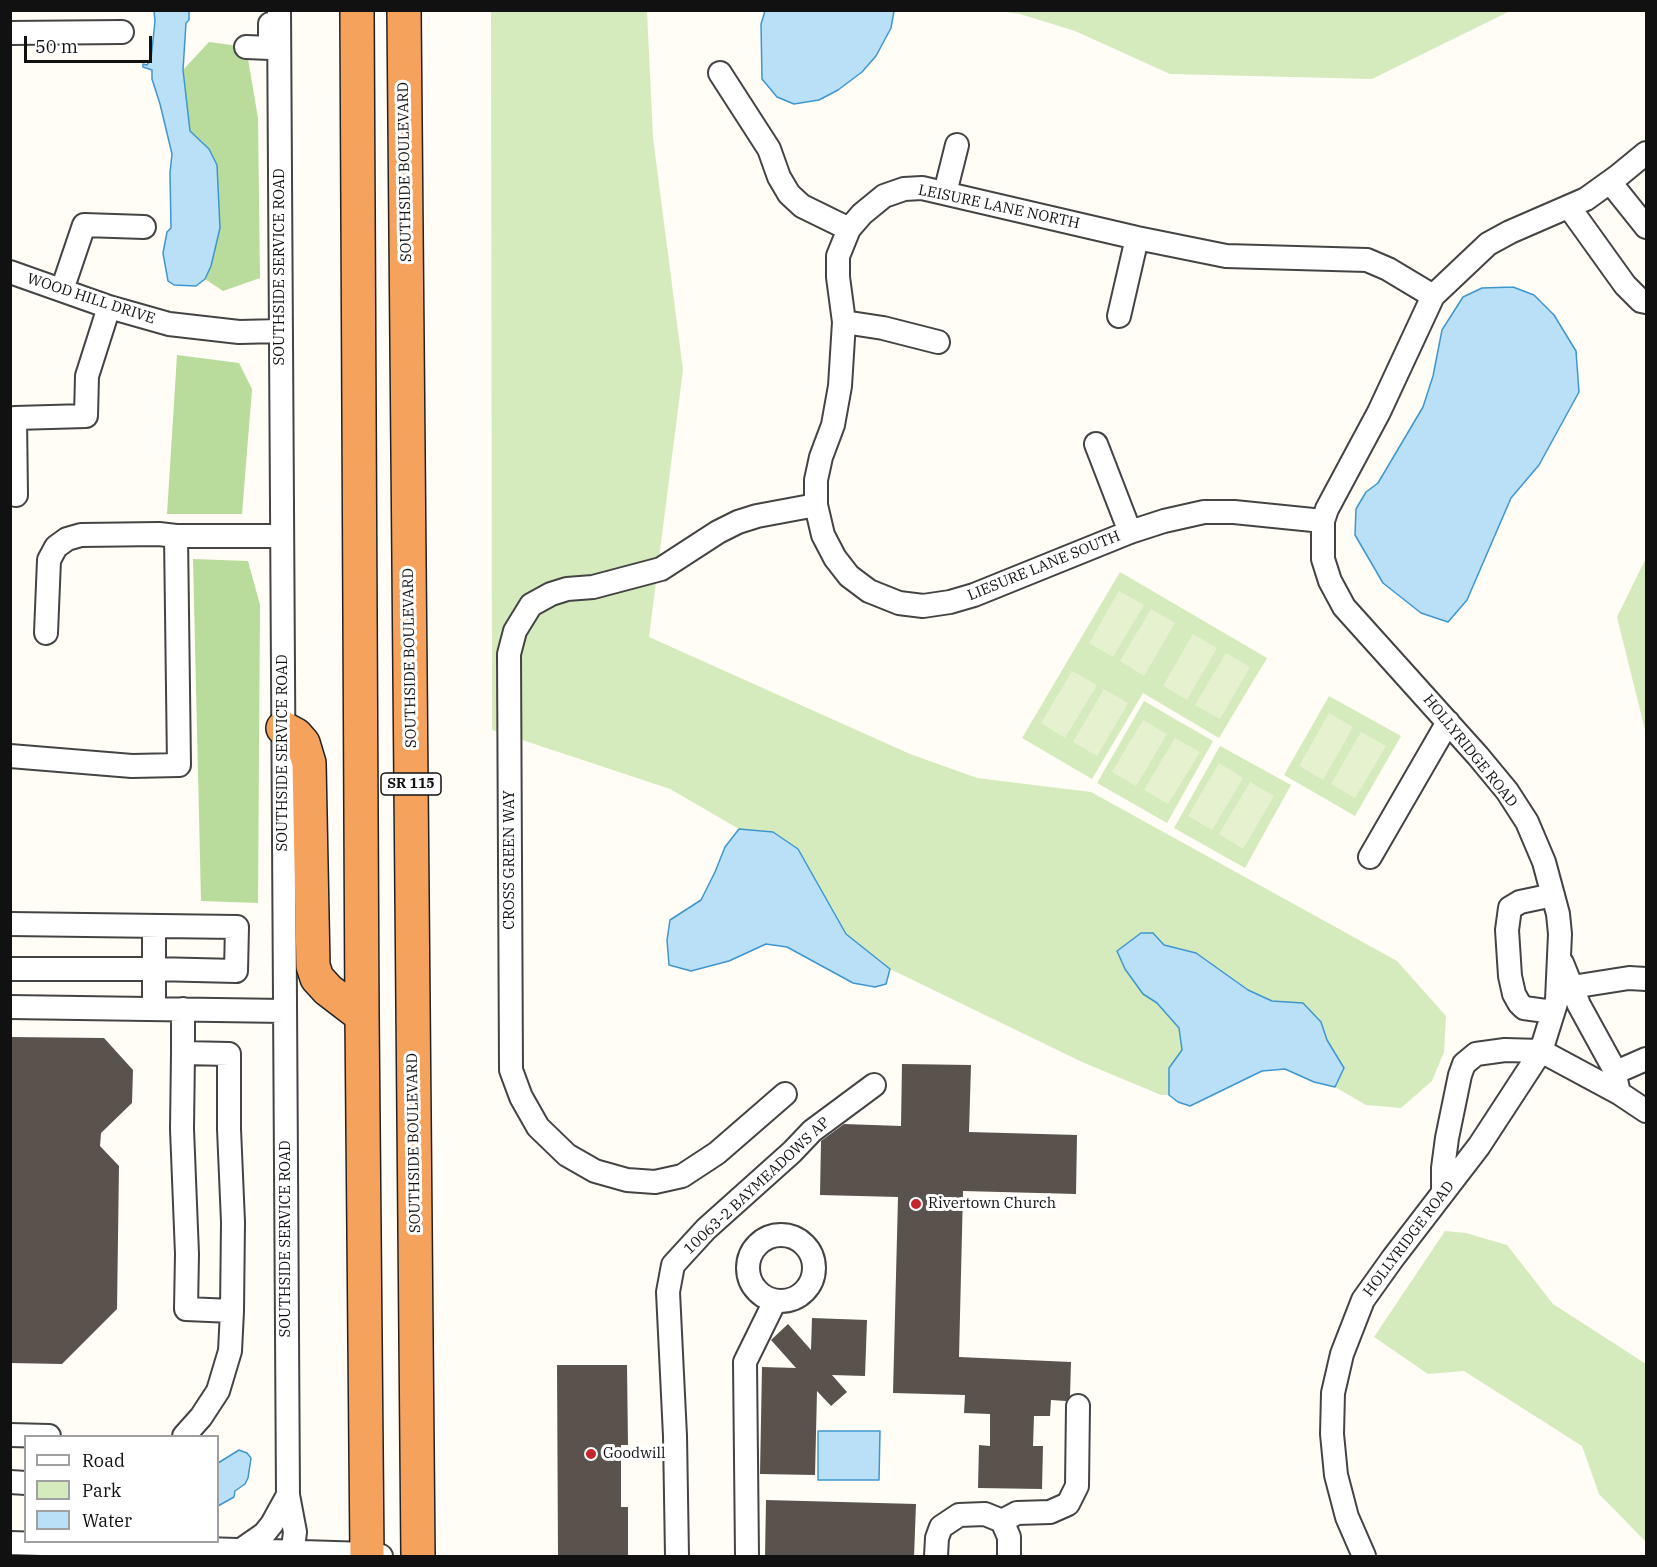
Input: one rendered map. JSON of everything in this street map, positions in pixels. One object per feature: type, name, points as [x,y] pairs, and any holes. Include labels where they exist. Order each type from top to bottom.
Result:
[{"type":"highway","name":"SR 115","points":[[357,10],[362,1016],[371,1556]]},
{"type":"highway","name":"SOUTHSIDE BOULEVARD","points":[[404,10],[418,1557]]},
{"type":"highway","points":[[283,728],[296,735],[303,743],[309,763],[313,966],[317,978],[328,990],[362,1016]]},
{"type":"street","points":[[246,47],[270,48],[270,10]]},
{"type":"street","name":"SOUTHSIDE SERVICE ROAD","points":[[279,10],[288,1495],[295,1532],[292,1554]]},
{"type":"street","points":[[10,33],[122,32]]},
{"type":"street","points":[[720,73],[769,149],[779,177],[789,194],[802,206],[849,229]]},
{"type":"street","points":[[945,193],[957,145]]},
{"type":"street","name":"HOLLYRIDGE ROAD","points":[[1364,1557],[1347,1517],[1336,1475],[1332,1434],[1333,1393],[1342,1354],[1364,1300],[1479,1146],[1541,1051],[1557,1000],[1560,959],[1558,914],[1544,862],[1527,822],[1507,790],[1344,607],[1330,582],[1323,559],[1323,521],[1327,508],[1379,412],[1433,296],[1488,244],[1586,199],[1647,153]]},
{"type":"street","points":[[1610,182],[1647,227]]},
{"type":"street","name":"LEISURE LANE NORTH","points":[[816,505],[816,480],[821,457],[833,424],[840,386],[844,322],[838,277],[838,256],[849,229],[862,214],[884,196],[903,189],[922,188],[1137,238],[1226,256],[1367,260],[1388,269],[1433,296]]},
{"type":"street","points":[[1569,207],[1625,285],[1641,302],[1647,302]]},
{"type":"street","points":[[62,290],[84,225],[144,227]]},
{"type":"street","points":[[1119,316],[1137,238]]},
{"type":"street","name":"WOOD HILL DRIVE","points":[[10,272],[109,307],[169,324],[239,332],[280,331]]},
{"type":"street","points":[[16,495],[15,418],[86,416],[87,376],[109,307]]},
{"type":"street","points":[[844,322],[883,328],[938,342]]},
{"type":"street","points":[[1096,444],[1130,532]]},
{"type":"street","name":"LIESURE LANE SOUTH","points":[[816,505],[823,535],[835,558],[849,576],[870,591],[899,603],[923,606],[974,595],[1130,532],[1204,512],[1234,512],[1323,521]]},
{"type":"street","name":"CROSS GREEN WAY","points":[[785,1094],[717,1153],[682,1176],[655,1182],[627,1180],[595,1171],[567,1155],[538,1127],[521,1097],[511,1070],[509,654],[515,631],[531,605],[551,594],[661,569],[718,532],[738,522],[816,505]]},
{"type":"street","points":[[45,633],[49,560],[56,547],[67,539],[81,535],[281,536]]},
{"type":"street","points":[[10,756],[132,766],[179,765],[176,536]]},
{"type":"street","points":[[1370,857],[1448,722]]},
{"type":"street","points":[[1553,895],[1520,902],[1510,908],[1507,930],[1510,976],[1514,994],[1519,1003],[1524,1008],[1553,1012]]},
{"type":"street","points":[[10,924],[237,927],[236,970],[10,969]]},
{"type":"street","points":[[154,926],[154,1009]]},
{"type":"street","points":[[1560,959],[1617,1083]]},
{"type":"street","points":[[1572,987],[1629,978],[1647,980]]},
{"type":"street","points":[[10,1007],[285,1011]]},
{"type":"street","points":[[183,1010],[182,1129],[187,1254],[186,1310],[232,1311]]},
{"type":"street","points":[[1443,1192],[1447,1138],[1464,1064],[1476,1054],[1488,1051],[1541,1051],[1617,1083],[1647,1111]]},
{"type":"street","points":[[183,1053],[229,1054],[233,1222],[230,1351],[218,1391],[186,1435]]},
{"type":"street","points":[[1617,1083],[1647,1059]]},
{"type":"street","name":"10063-2 BAYMEADOWS AP","points":[[677,1557],[675,1436],[668,1292],[673,1265],[706,1229],[792,1152],[812,1131],[874,1085]]},
{"type":"street","points":[[747,1557],[746,1362],[775,1301]]},
{"type":"street","points":[[1002,1521],[1017,1513],[1050,1512],[1068,1504],[1077,1486],[1078,1406]]},
{"type":"street","name":"SOUTHSIDE SERVICE ROAD","points":[[241,1550],[264,1534],[288,1495]]},
{"type":"street","points":[[936,1557],[937,1538],[941,1527],[959,1515],[985,1514],[1002,1521],[1009,1537],[1009,1557]]},
{"type":"street","points":[[10,1543],[371,1556]]},
{"type":"green space","points":[[1510,10],[1372,79],[1170,74],[1075,31],[1020,14],[999,11]]},
{"type":"green space","points":[[491,11],[647,11],[653,138],[683,370],[649,637],[910,754],[977,778],[1091,792],[1397,961],[1446,1016],[1444,1052],[1432,1081],[1401,1108],[1366,1105],[1335,1087],[1314,1082],[1285,1069],[1262,1071],[1190,1106],[1178,1102],[1169,1095],[1161,1095],[1082,1062],[890,969],[846,934],[798,849],[773,832],[739,829],[670,789],[492,730]]},
{"type":"green space","points":[[209,42],[246,47],[258,118],[260,278],[223,291],[205,279],[211,266],[209,149],[190,131],[183,70]]},
{"type":"green space","points":[[177,355],[239,363],[252,389],[242,514],[167,514]]},
{"type":"green space","points":[[1646,558],[1646,734],[1617,617]]},
{"type":"green space","points":[[193,559],[248,561],[260,605],[258,903],[201,901]]},
{"type":"green space","points":[[1120,572],[1267,658],[1219,738],[1143,693],[1092,779],[1022,738]]},
{"type":"green space","points":[[1119,591],[1144,605],[1113,657],[1089,643]]},
{"type":"green space","points":[[1151,609],[1175,623],[1144,676],[1120,661]]},
{"type":"green space","points":[[1193,634],[1217,648],[1187,700],[1163,686]]},
{"type":"green space","points":[[1226,653],[1250,667],[1220,719],[1195,705]]},
{"type":"green space","points":[[1072,671],[1097,685],[1065,738],[1041,723]]},
{"type":"green space","points":[[1104,689],[1128,703],[1097,756],[1073,742]]},
{"type":"green space","points":[[1329,696],[1401,736],[1355,816],[1284,775]]},
{"type":"green space","points":[[1144,701],[1213,741],[1167,823],[1097,783]]},
{"type":"green space","points":[[1329,713],[1353,727],[1323,780],[1299,766]]},
{"type":"green space","points":[[1143,720],[1167,734],[1136,786],[1112,772]]},
{"type":"green space","points":[[1361,732],[1386,746],[1355,798],[1331,784]]},
{"type":"green space","points":[[1175,738],[1200,752],[1168,804],[1144,790]]},
{"type":"green space","points":[[1220,746],[1291,785],[1245,868],[1174,828]]},
{"type":"green space","points":[[1219,763],[1243,778],[1212,830],[1188,816]]},
{"type":"green space","points":[[1250,782],[1274,796],[1243,849],[1219,834]]},
{"type":"green space","points":[[1445,1231],[1466,1233],[1507,1245],[1553,1304],[1646,1364],[1646,1542],[1599,1494],[1582,1446],[1464,1371],[1428,1374],[1374,1337]]},
{"type":"water","points":[[765,10],[894,11],[891,28],[876,56],[862,72],[838,90],[819,100],[794,104],[777,97],[762,79],[761,24]]},
{"type":"water","points":[[154,11],[189,11],[183,70],[190,131],[209,149],[217,165],[220,228],[211,266],[205,279],[196,286],[174,285],[168,281],[163,253],[167,232],[171,228],[172,154],[152,79],[152,70],[143,67],[143,64],[147,65],[151,59]]},
{"type":"water","points":[[1513,287],[1534,295],[1554,315],[1576,351],[1579,392],[1539,465],[1511,498],[1467,600],[1448,622],[1421,613],[1383,583],[1355,535],[1356,509],[1366,492],[1378,483],[1423,407],[1433,376],[1442,330],[1463,297],[1482,288]]},
{"type":"water","points":[[739,829],[773,832],[798,849],[846,934],[890,969],[886,984],[875,987],[853,983],[787,947],[766,944],[729,961],[691,971],[669,965],[667,940],[670,920],[701,900],[725,847]]},
{"type":"water","points":[[1141,933],[1153,933],[1164,945],[1196,953],[1248,990],[1272,1001],[1303,1003],[1321,1022],[1327,1040],[1344,1068],[1335,1087],[1314,1082],[1285,1069],[1262,1071],[1190,1106],[1178,1102],[1169,1095],[1169,1068],[1182,1050],[1179,1028],[1157,1003],[1143,994],[1125,969],[1117,951]]},
{"type":"water","points":[[818,1431],[880,1431],[879,1480],[818,1480]]},
{"type":"water","points":[[239,1450],[247,1453],[251,1458],[245,1484],[235,1491],[234,1497],[219,1505],[219,1462]]},
{"type":"building","points":[[10,1037],[104,1038],[133,1070],[132,1103],[101,1133],[100,1146],[119,1166],[117,1309],[62,1364],[10,1363]]},
{"type":"building","points":[[902,1064],[971,1065],[969,1132],[1077,1135],[1076,1194],[963,1191],[959,1357],[1071,1362],[1070,1396],[1066,1401],[1051,1400],[1050,1416],[1034,1416],[1033,1446],[1043,1446],[1042,1489],[978,1488],[979,1445],[990,1446],[990,1414],[964,1413],[965,1395],[893,1393],[898,1197],[820,1195],[821,1141],[844,1124],[901,1126]]},
{"type":"building","points":[[812,1318],[867,1320],[865,1376],[832,1375],[847,1392],[831,1406],[817,1391],[815,1475],[760,1474],[762,1367],[796,1368],[771,1340],[788,1324],[811,1350]]},
{"type":"building","points":[[557,1365],[627,1365],[628,1445],[621,1445],[621,1507],[628,1507],[628,1557],[558,1557]]},
{"type":"building","points":[[766,1500],[916,1504],[914,1557],[765,1557]]},
{"type":"place","name":"Rivertown Church","points":[[916,1204]]},
{"type":"place","name":"Goodwill","points":[[591,1454]]}]
